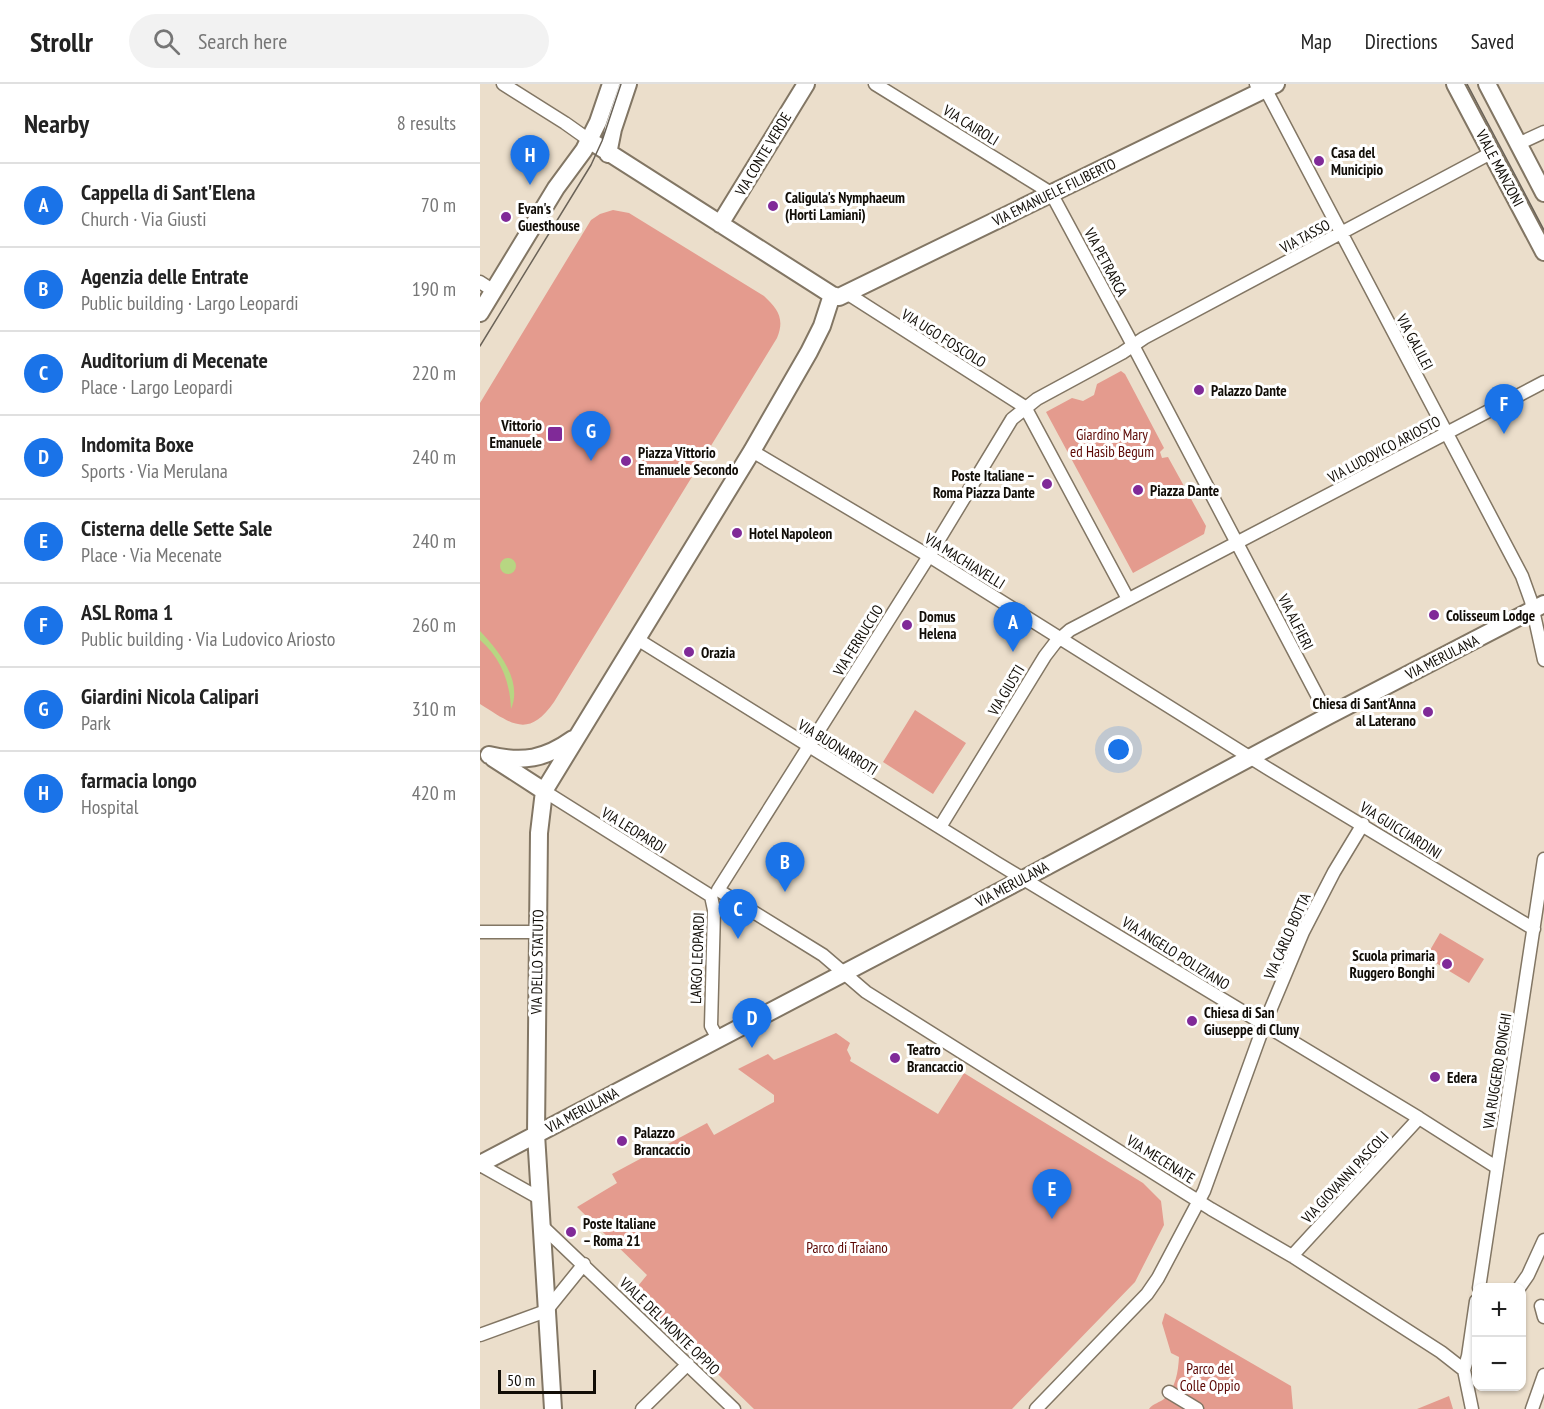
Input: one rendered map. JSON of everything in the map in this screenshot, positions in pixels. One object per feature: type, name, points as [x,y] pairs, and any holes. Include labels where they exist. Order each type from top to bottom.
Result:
[{"type":"main road","points":[[480,313],[487,286],[589,140],[611,84]]},
{"type":"main road","points":[[608,154],[613,129],[628,84]]},
{"type":"main road","name":"VIA CONTE VERDE","points":[[720,224],[806,84]]},
{"type":"main road","name":"VIALE MANZONI","points":[[1455,84],[1544,252]]},
{"type":"main road","name":"VIALE MANZONI","points":[[1487,84],[1544,193]]},
{"type":"main road","name":"VIA EMANUELE FILIBERTO","points":[[840,295],[1051,194],[1266,86]]},
{"type":"main road","points":[[485,752],[544,791],[752,451],[840,295],[720,224],[589,140]]},
{"type":"main road","name":"VIA MERULANA","points":[[480,1165],[1328,716],[1539,607]]},
{"type":"main road","points":[[485,752],[516,759],[544,756],[579,735]]},
{"type":"main road","name":"VIA DELLO STATUTO","points":[[544,791],[538,833],[536,1134],[553,1409]]},
{"type":"street","points":[[503,84],[589,140]]},
{"type":"street","name":"VIA CAIROLI","points":[[875,84],[1051,194]]},
{"type":"street","name":"VIA GALILEI","points":[[1266,86],[1539,607]]},
{"type":"street","points":[[1518,144],[1544,132]]},
{"type":"street","name":"VIA TASSO","points":[[1133,346],[1491,153]]},
{"type":"street","name":"VIA PETRARCA","points":[[1051,194],[1133,346]]},
{"type":"street","name":"VIA UGO FOSCOLO","points":[[840,295],[1025,406]]},
{"type":"street","points":[[1133,346],[1237,542],[1128,599],[1025,406],[1133,346]]},
{"type":"street","name":"VIA LUDOVICO ARIOSTO","points":[[1237,542],[1544,382]]},
{"type":"street","name":"VIA FERRUCCIO","points":[[713,892],[810,746],[1012,419],[1025,406]]},
{"type":"street","name":"VIA MACHIAVELLI","points":[[752,451],[928,556],[1251,758]]},
{"type":"street","name":"VIA ALFIERI","points":[[1237,542],[1328,716]]},
{"type":"street","name":"VIA GIUSTI","points":[[940,827],[1039,665],[1060,638],[1070,630],[1128,599]]},
{"type":"street","points":[[1539,607],[1544,660]]},
{"type":"street","name":"VIA BUONARROTI","points":[[637,639],[1025,878]]},
{"type":"street","name":"VIA GUICCIARDINI","points":[[1251,758],[1534,929]]},
{"type":"street","name":"VIA LEOPARDI","points":[[544,791],[713,892]]},
{"type":"street","name":"VIA CARLO BOTTA","points":[[1036,1409],[1147,1294],[1158,1278],[1204,1191],[1264,1025],[1303,932],[1334,872],[1363,824]]},
{"type":"street","name":"VIA RUGGERO BONGHI","points":[[1480,1283],[1544,859]]},
{"type":"street","name":"VIA ANGELO POLIZIANO","points":[[1025,878],[1496,1167]]},
{"type":"street","points":[[713,892],[823,954],[843,973]]},
{"type":"street","name":"LARGO LEOPARDI","points":[[713,892],[711,1026],[718,1039]]},
{"type":"street","points":[[480,932],[538,932]]},
{"type":"street","name":"VIA MECENATE","points":[[843,973],[866,992],[1199,1201],[1292,1256],[1441,1352],[1464,1370]]},
{"type":"street","name":"VIA GIOVANNI PASCOLI","points":[[1292,1256],[1419,1118]]},
{"type":"street","points":[[480,1165],[539,1198]]},
{"type":"street","name":"VIALE DEL MONTE OPPIO","points":[[541,1225],[734,1409]]},
{"type":"street","points":[[1522,1283],[1544,1240]]},
{"type":"street","points":[[480,1335],[546,1311],[584,1264]]},
{"type":"street","points":[[1472,1333],[1464,1370],[1472,1409]]},
{"type":"street","points":[[642,1409],[688,1364]]},
{"type":"street","points":[[1532,1409],[1544,1375]]},
{"type":"street","points":[[1169,1392],[1197,1409]]},
{"type":"green space","points":[[613,210],[629,213],[764,296],[779,315],[779,331],[777,338],[554,702],[536,721],[519,724],[501,717],[480,704],[480,403],[591,220]]},
{"type":"green space","name":"Giardino Mary ed Hasib Begum","points":[[1121,371],[1125,374],[1164,448],[1160,452],[1162,458],[1168,457],[1206,526],[1204,534],[1133,573],[1046,412],[1072,398],[1083,401],[1094,395],[1097,384]]},
{"type":"green space","points":[[915,710],[966,743],[933,794],[883,762]]},
{"type":"green space","points":[[1440,933],[1484,959],[1469,983],[1426,957]]},
{"type":"green space","name":"Parco di Traiano","points":[[836,1033],[850,1043],[847,1050],[850,1061],[938,1114],[964,1073],[1143,1183],[1161,1201],[1164,1225],[1135,1282],[1012,1409],[754,1409],[633,1292],[647,1275],[577,1207],[617,1183],[612,1174],[707,1123],[714,1135],[774,1102],[774,1095],[738,1069],[768,1054],[774,1060]]},
{"type":"green space","name":"Parco del Colle Oppio","points":[[1165,1313],[1291,1386],[1293,1409],[1149,1409],[1169,1393],[1176,1379],[1178,1368],[1179,1357],[1171,1353],[1162,1323]]},
{"type":"green space","points":[[1449,1396],[1453,1409],[1417,1409]]},
{"type":"shaded area","points":[[508,558],[516,566],[508,574],[500,566]]},
{"type":"shaded area","points":[[480,631],[495,648],[511,677],[514,698],[511,709],[509,689],[503,671],[494,655],[480,640]]},
{"type":"tram line","points":[[480,346],[591,165],[602,141],[621,84]]},
{"type":"tram line","points":[[1467,84],[1544,230]]},
{"type":"place","name":"Casa del Municipio","points":[[1319,161]]},
{"type":"place","name":"farmacia longo","points":[[530,185]]},
{"type":"place","name":"Caligula's Nymphaeum (Horti Lamiani)","points":[[773,206]]},
{"type":"place","name":"Evan's Guesthouse","points":[[506,217]]},
{"type":"place","name":"Palazzo Dante","points":[[1199,390]]},
{"type":"place","name":"Vittorio Emanuele","points":[[555,434]]},
{"type":"place","name":"ASL Roma 1","points":[[1504,434]]},
{"type":"place","name":"Giardini Nicola Calipari","points":[[591,461]]},
{"type":"place","name":"Piazza Vittorio Emanuele Secondo","points":[[626,461]]},
{"type":"place","name":"Poste Italiane – Roma Piazza Dante","points":[[1047,484]]},
{"type":"place","name":"Piazza Dante","points":[[1138,490]]},
{"type":"place","name":"Hotel Napoleon","points":[[737,533]]},
{"type":"place","name":"Colisseum Lodge","points":[[1434,615]]},
{"type":"place","name":"Domus Helena","points":[[907,625]]},
{"type":"place","name":"Orazia","points":[[689,652]]},
{"type":"place","name":"Cappella di Sant'Elena","points":[[1013,652]]},
{"type":"place","name":"Chiesa di Sant'Anna al Laterano","points":[[1428,712]]},
{"type":"place","name":"Agenzia delle Entrate","points":[[785,892]]},
{"type":"place","name":"Auditorium di Mecenate","points":[[738,939]]},
{"type":"place","name":"Scuola primaria Ruggero Bonghi","points":[[1447,964]]},
{"type":"place","name":"Chiesa di San Giuseppe di Cluny","points":[[1192,1021]]},
{"type":"place","name":"Indomita Boxe","points":[[752,1048]]},
{"type":"place","name":"Teatro Brancaccio","points":[[895,1058]]},
{"type":"place","name":"Edera","points":[[1435,1077]]},
{"type":"place","name":"Palazzo Brancaccio","points":[[622,1141]]},
{"type":"place","name":"Cisterna delle Sette Sale","points":[[1052,1219]]},
{"type":"place","name":"Poste Italiane – Roma 21","points":[[571,1232]]}]
